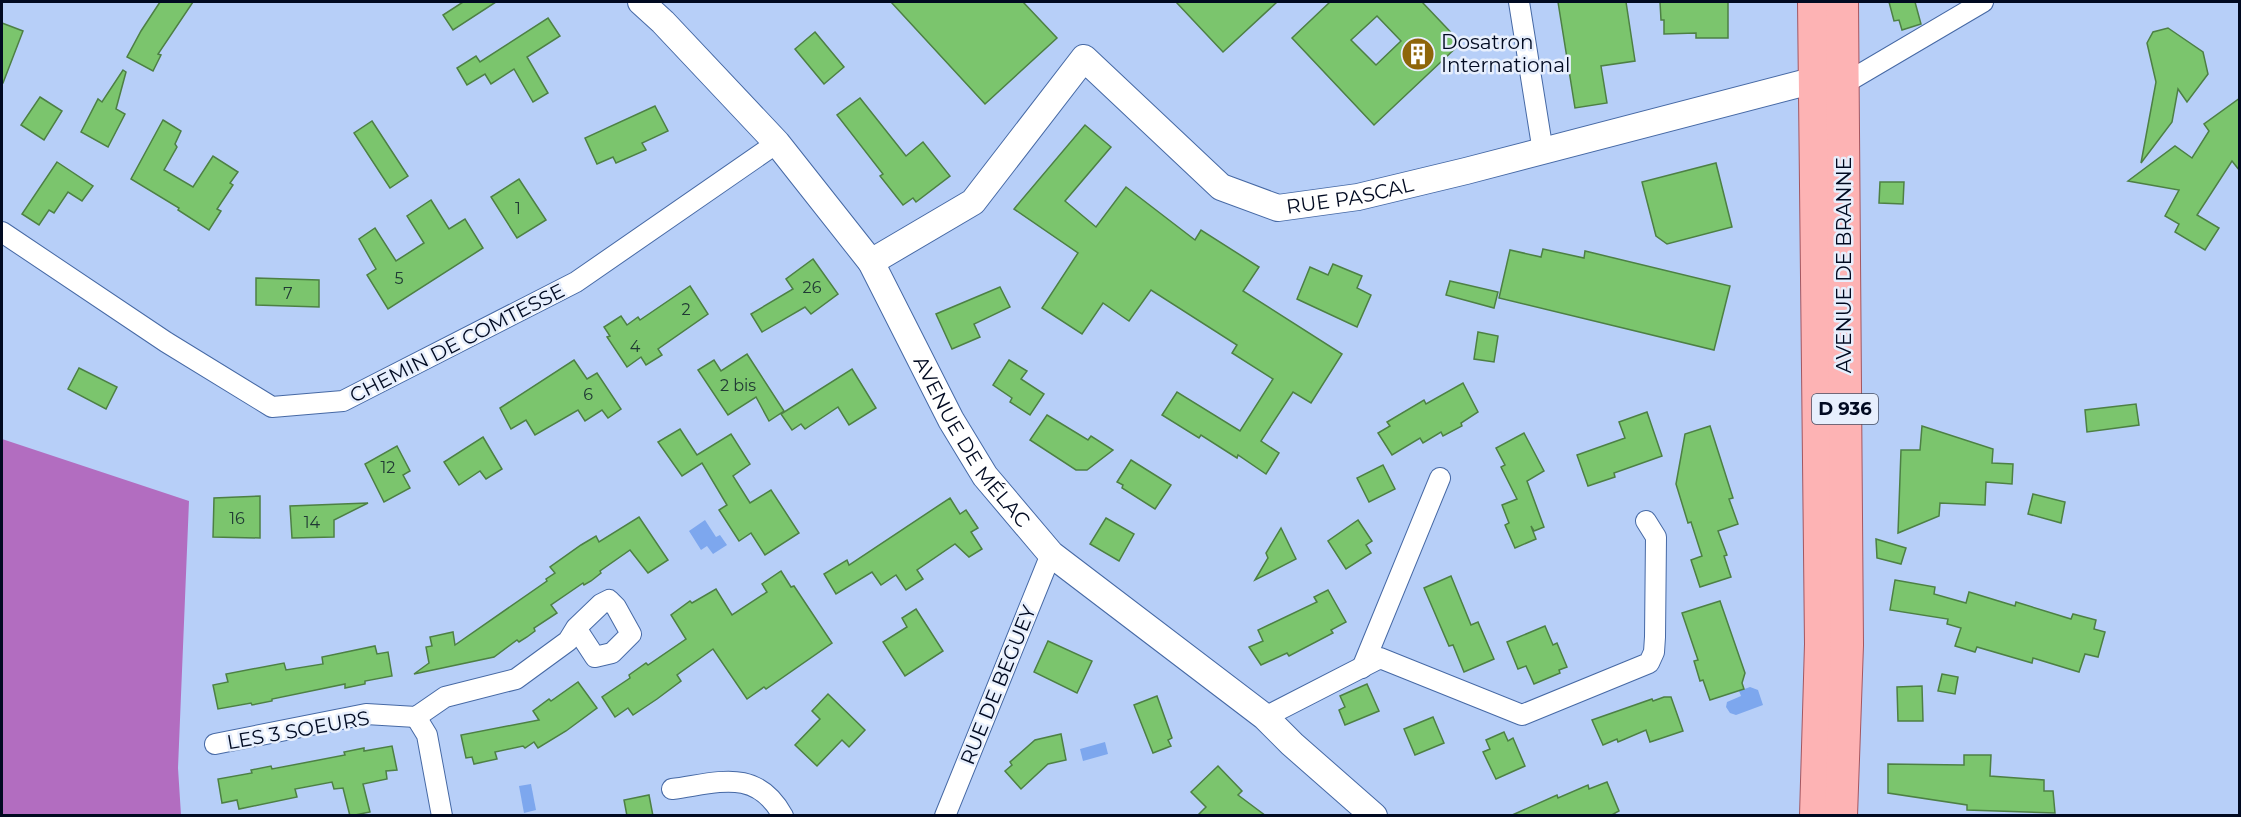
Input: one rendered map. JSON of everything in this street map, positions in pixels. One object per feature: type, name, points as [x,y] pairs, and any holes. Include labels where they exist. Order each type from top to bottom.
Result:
[{"type":"main road","name":"AVENUE DE BRANNE","points":[[1814,2],[1828,82],[1847,645],[1841,816]]},
{"type":"main road","name":"AVENUE DE BRANNE","points":[[1816,816],[1821,632],[1828,82],[1842,2]]},
{"type":"street","name":"AVENUE DE MÉLAC","points":[[640,2],[663,22],[777,143],[871,262],[951,420],[979,467],[1051,554],[1265,717],[1292,744],[1374,816]]},
{"type":"street","points":[[1519,2],[1543,152]]},
{"type":"street","points":[[1828,82],[1983,2]]},
{"type":"street","name":"RUE PASCAL","points":[[871,262],[973,202],[1084,58],[1221,187],[1278,208],[1358,197],[1828,82]]},
{"type":"street","name":"CHEMIN DE COMTESSE","points":[[2,232],[166,342],[272,407],[343,401],[576,282],[777,143]]},
{"type":"street","points":[[1362,668],[1440,478]]},
{"type":"street","points":[[1265,717],[1380,658],[1522,715],[1649,663],[1654,652],[1655,637],[1656,537],[1646,520]]},
{"type":"street","name":"RUE DE BEGUEY","points":[[945,816],[1051,554]]},
{"type":"street","points":[[442,816],[427,735],[416,717],[445,697],[516,679],[568,641],[576,628]]},
{"type":"street","name":"LES 3 SOEURS","points":[[215,744],[366,714],[416,717]]},
{"type":"street","points":[[672,789],[731,781],[750,784],[765,791],[775,800],[783,816]]},
{"type":"shaded area","points":[[2,439],[189,501],[178,768],[181,815],[2,815]]},
{"type":"water","points":[[705,520],[716,537],[720,535],[727,545],[713,554],[707,546],[701,550],[689,531]]},
{"type":"water","points":[[1750,687],[1758,690],[1763,705],[1736,715],[1730,713],[1726,707],[1727,702],[1741,696],[1739,691]]},
{"type":"water","points":[[1105,742],[1108,754],[1083,761],[1080,749]]},
{"type":"water","points":[[531,784],[536,810],[524,813],[519,786]]},
{"type":"building","points":[[160,2],[193,2],[158,54],[161,55],[153,71],[127,57]]},
{"type":"building","points":[[463,2],[496,2],[453,30],[443,15]]},
{"type":"building","points":[[891,2],[1023,2],[1057,38],[985,104]]},
{"type":"building","points":[[1176,2],[1277,2],[1223,52]]},
{"type":"building","name":"Dosatron International","points":[[1330,2],[1422,2],[1461,43],[1374,125],[1292,38]],"holes":[[[1377,16],[1401,41],[1376,65],[1351,40]]]},
{"type":"building","points":[[1558,2],[1626,2],[1635,61],[1601,66],[1607,103],[1575,108]]},
{"type":"building","points":[[1660,2],[1728,2],[1728,38],[1696,38],[1696,33],[1664,34]]},
{"type":"building","points":[[1889,2],[1915,2],[1921,24],[1902,30],[1899,20],[1894,21]]},
{"type":"building","points":[[548,18],[560,36],[527,57],[548,93],[533,102],[514,69],[491,84],[485,74],[467,85],[457,68],[476,56],[480,62]]},
{"type":"building","points":[[2,23],[23,31],[3,83],[2,83]]},
{"type":"building","points":[[2168,28],[2203,52],[2208,74],[2187,102],[2178,89],[2172,122],[2141,163],[2156,82],[2147,43],[2153,32]]},
{"type":"building","points":[[815,32],[844,67],[824,84],[795,49]]},
{"type":"building","points":[[123,70],[126,72],[116,109],[125,114],[108,147],[81,132],[98,99],[102,102]]},
{"type":"building","points":[[40,97],[62,111],[44,140],[21,125]]},
{"type":"building","points":[[860,98],[906,156],[923,142],[950,176],[916,202],[913,198],[903,205],[880,176],[883,174],[837,115]]},
{"type":"building","points":[[2240,98],[2240,171],[2232,161],[2197,215],[2219,228],[2205,250],[2175,232],[2179,224],[2165,216],[2179,190],[2128,181],[2175,146],[2192,158],[2209,131],[2204,124]]},
{"type":"building","points":[[655,106],[668,131],[642,143],[646,150],[616,163],[613,157],[597,164],[585,138]]},
{"type":"building","points":[[163,120],[181,131],[175,144],[177,147],[164,170],[193,187],[213,156],[238,172],[230,183],[233,185],[217,209],[221,211],[209,230],[178,210],[179,208],[131,179]]},
{"type":"building","points":[[372,121],[408,176],[390,188],[354,133]]},
{"type":"building","points":[[1085,125],[1111,147],[1065,201],[1096,227],[1126,187],[1195,240],[1201,230],[1259,267],[1243,291],[1342,354],[1311,403],[1293,392],[1261,441],[1279,453],[1266,474],[1238,455],[1237,458],[1201,435],[1199,438],[1162,415],[1177,392],[1240,431],[1273,379],[1232,353],[1237,345],[1151,290],[1129,321],[1103,303],[1082,334],[1042,308],[1078,253],[1014,209]]},
{"type":"building","points":[[57,162],[93,186],[82,201],[68,192],[54,213],[49,210],[39,225],[22,214]]},
{"type":"building","points":[[1716,163],[1732,227],[1667,244],[1656,236],[1642,182]]},
{"type":"building","points":[[519,179],[546,220],[517,238],[491,197]]},
{"type":"building","points":[[1880,182],[1904,182],[1903,204],[1879,203]]},
{"type":"building","points":[[431,200],[449,229],[465,219],[483,248],[388,309],[367,275],[376,269],[359,239],[375,228],[396,261],[424,243],[407,216]]},
{"type":"building","points":[[1543,249],[1584,258],[1585,251],[1730,286],[1714,350],[1499,298],[1510,250],[1541,257]]},
{"type":"building","points":[[813,259],[838,294],[811,314],[805,307],[762,332],[751,314],[793,289],[786,279]]},
{"type":"building","points":[[1333,264],[1362,276],[1357,288],[1371,295],[1357,327],[1297,299],[1310,267],[1328,275]]},
{"type":"building","points":[[256,278],[319,280],[319,307],[256,305]]},
{"type":"building","points":[[1450,281],[1498,292],[1494,308],[1446,295]]},
{"type":"building","points":[[690,286],[708,314],[658,349],[662,355],[646,365],[641,357],[627,367],[607,337],[610,336],[604,327],[621,316],[627,325],[638,317],[640,320]]},
{"type":"building","points":[[1000,287],[1010,307],[974,324],[980,337],[952,349],[936,314]]},
{"type":"building","points":[[1478,332],[1498,336],[1494,362],[1474,359]]},
{"type":"building","points":[[747,354],[784,411],[769,421],[756,397],[728,415],[698,370],[714,360],[721,371]]},
{"type":"building","points":[[574,360],[587,379],[597,373],[621,409],[608,418],[602,410],[585,421],[578,410],[535,435],[526,420],[511,429],[500,408]]},
{"type":"building","points":[[1009,360],[1027,371],[1021,379],[1044,394],[1030,415],[1010,402],[1012,398],[993,385]]},
{"type":"building","points":[[79,368],[117,387],[106,409],[68,389]]},
{"type":"building","points":[[852,369],[876,408],[849,425],[838,407],[805,429],[801,424],[792,430],[781,414]]},
{"type":"building","points":[[1463,383],[1478,412],[1461,423],[1462,426],[1443,436],[1441,432],[1423,443],[1420,438],[1392,455],[1378,433],[1390,426],[1387,422],[1424,400],[1426,404]]},
{"type":"building","points":[[2136,404],[2139,425],[2087,432],[2085,410]]},
{"type":"building","points":[[1647,412],[1662,456],[1614,473],[1615,477],[1588,486],[1577,455],[1625,438],[1619,422]]},
{"type":"building","points":[[1047,415],[1088,440],[1091,436],[1113,450],[1087,470],[1076,470],[1030,440]]},
{"type":"building","points":[[1710,426],[1733,498],[1729,499],[1738,524],[1718,531],[1727,555],[1724,556],[1731,577],[1700,587],[1691,560],[1702,556],[1691,522],[1688,523],[1676,484],[1685,434]]},
{"type":"building","points":[[1922,426],[1993,449],[1992,463],[2013,464],[2012,484],[1986,482],[1985,505],[1940,503],[1939,516],[1898,533],[1901,450],[1920,450]]},
{"type":"building","points":[[680,429],[697,455],[731,434],[750,464],[733,476],[750,503],[771,490],[799,533],[765,555],[751,533],[739,541],[719,510],[727,505],[702,463],[682,476],[658,442]]},
{"type":"building","points":[[1524,433],[1544,471],[1527,481],[1544,527],[1534,531],[1531,526],[1536,539],[1515,548],[1505,525],[1509,523],[1502,505],[1517,499],[1501,467],[1505,465],[1496,448]]},
{"type":"building","points":[[483,437],[502,469],[486,479],[480,471],[459,485],[444,462]]},
{"type":"building","points":[[397,446],[410,471],[403,475],[410,488],[384,502],[365,464]]},
{"type":"building","points":[[1131,460],[1171,485],[1155,509],[1122,488],[1123,485],[1117,482]]},
{"type":"building","points":[[1383,465],[1395,489],[1369,502],[1357,478]]},
{"type":"building","points":[[2033,494],[2065,502],[2061,523],[2028,514]]},
{"type":"building","points":[[260,496],[260,538],[213,537],[214,498]]},
{"type":"building","points":[[950,498],[960,514],[966,510],[978,528],[971,532],[982,549],[969,557],[955,544],[917,570],[923,579],[906,590],[896,575],[881,585],[872,572],[836,594],[824,574],[847,560],[849,565]]},
{"type":"building","points":[[368,503],[334,520],[334,537],[292,538],[290,506]]},
{"type":"building","points":[[639,517],[668,560],[648,573],[630,550],[600,571],[601,573],[591,581],[584,585],[583,583],[551,605],[557,613],[534,628],[535,631],[527,637],[519,642],[517,640],[494,657],[414,674],[429,663],[426,647],[432,646],[430,637],[453,632],[455,645],[547,581],[546,579],[555,573],[550,567],[581,545],[596,536],[599,542]]},
{"type":"building","points":[[1106,518],[1134,534],[1119,561],[1090,544]]},
{"type":"building","points":[[1358,520],[1372,541],[1366,545],[1371,553],[1346,569],[1328,541]]},
{"type":"building","points":[[1281,528],[1296,559],[1255,580],[1268,558],[1266,553]]},
{"type":"building","points":[[1876,539],[1906,548],[1901,564],[1877,558]]},
{"type":"building","points":[[781,571],[791,587],[794,586],[832,643],[766,689],[764,687],[747,699],[713,649],[677,675],[681,681],[657,699],[633,715],[628,708],[615,717],[602,697],[630,678],[629,675],[646,663],[648,665],[686,639],[671,615],[690,601],[692,603],[716,589],[732,615],[767,592],[762,584]]},
{"type":"building","points":[[1451,576],[1471,625],[1478,622],[1494,659],[1464,672],[1453,645],[1449,646],[1424,588]]},
{"type":"building","points":[[1895,580],[1935,587],[1934,594],[1966,603],[1969,592],[2015,606],[2016,602],[2071,619],[2073,614],[2096,620],[2094,629],[2105,632],[2098,657],[2085,654],[2079,672],[2033,658],[2032,663],[1977,647],[1975,652],[1955,646],[1961,628],[1947,624],[1948,619],[1890,610]]},
{"type":"building","points":[[1328,590],[1346,622],[1331,630],[1333,633],[1289,656],[1287,653],[1261,665],[1249,647],[1263,641],[1258,630],[1317,602],[1314,597]]},
{"type":"building","points":[[1720,601],[1745,673],[1742,683],[1744,689],[1710,700],[1703,680],[1700,681],[1694,661],[1698,660],[1682,613]]},
{"type":"building","points":[[916,609],[943,651],[905,676],[883,642],[907,627],[902,618]]},
{"type":"building","points":[[1545,626],[1553,645],[1557,643],[1567,667],[1559,670],[1560,673],[1534,684],[1526,666],[1518,669],[1507,642]]},
{"type":"building","points":[[1048,641],[1092,661],[1077,693],[1034,672]]},
{"type":"building","points":[[375,646],[377,654],[388,652],[392,676],[365,681],[365,684],[345,688],[345,684],[252,705],[251,703],[218,709],[213,685],[228,682],[226,674],[284,663],[286,670],[323,664],[322,657]]},
{"type":"building","points":[[1942,674],[1958,677],[1955,694],[1938,691]]},
{"type":"building","points":[[578,682],[597,708],[566,731],[538,748],[534,742],[525,748],[523,746],[495,752],[497,759],[474,764],[472,757],[466,758],[461,735],[539,720],[533,711]]},
{"type":"building","points":[[1367,684],[1379,711],[1345,725],[1339,710],[1345,707],[1340,696]]},
{"type":"building","points":[[1922,686],[1923,721],[1898,721],[1897,687]]},
{"type":"building","points":[[828,694],[865,730],[849,747],[842,740],[817,766],[795,745],[820,719],[812,711]]},
{"type":"building","points":[[1157,696],[1172,738],[1168,740],[1171,746],[1153,753],[1134,705]]},
{"type":"building","points":[[1664,697],[1671,697],[1683,731],[1650,742],[1646,730],[1618,742],[1617,739],[1603,745],[1592,720]]},
{"type":"building","points":[[1433,717],[1444,743],[1415,755],[1404,729]]},
{"type":"building","points":[[1504,732],[1508,741],[1513,738],[1525,766],[1496,779],[1483,752],[1490,749],[1486,740]]},
{"type":"building","points":[[1061,734],[1066,760],[1048,764],[1021,789],[1005,771],[1012,765],[1010,762],[1035,740]]},
{"type":"building","points":[[392,746],[397,770],[386,771],[387,779],[363,784],[370,812],[350,816],[343,788],[334,789],[332,782],[295,789],[297,797],[239,809],[237,800],[222,803],[218,779],[252,773],[251,770],[271,766],[272,769],[345,755],[344,752],[364,748],[364,751]]},
{"type":"building","points":[[1964,755],[1991,755],[1990,776],[2044,780],[2044,791],[2053,791],[2055,813],[1967,810],[1967,805],[1888,793],[1888,764],[1964,765]]},
{"type":"building","points":[[1218,766],[1242,791],[1238,795],[1266,816],[1197,816],[1206,807],[1191,792]]},
{"type":"building","points":[[1607,782],[1619,811],[1610,816],[1510,816],[1557,795],[1558,798],[1588,785],[1589,789]]},
{"type":"building","points":[[649,795],[653,816],[627,816],[624,800]]},
{"type":"place","name":"Dosatron International","points":[[1418,54]]}]
